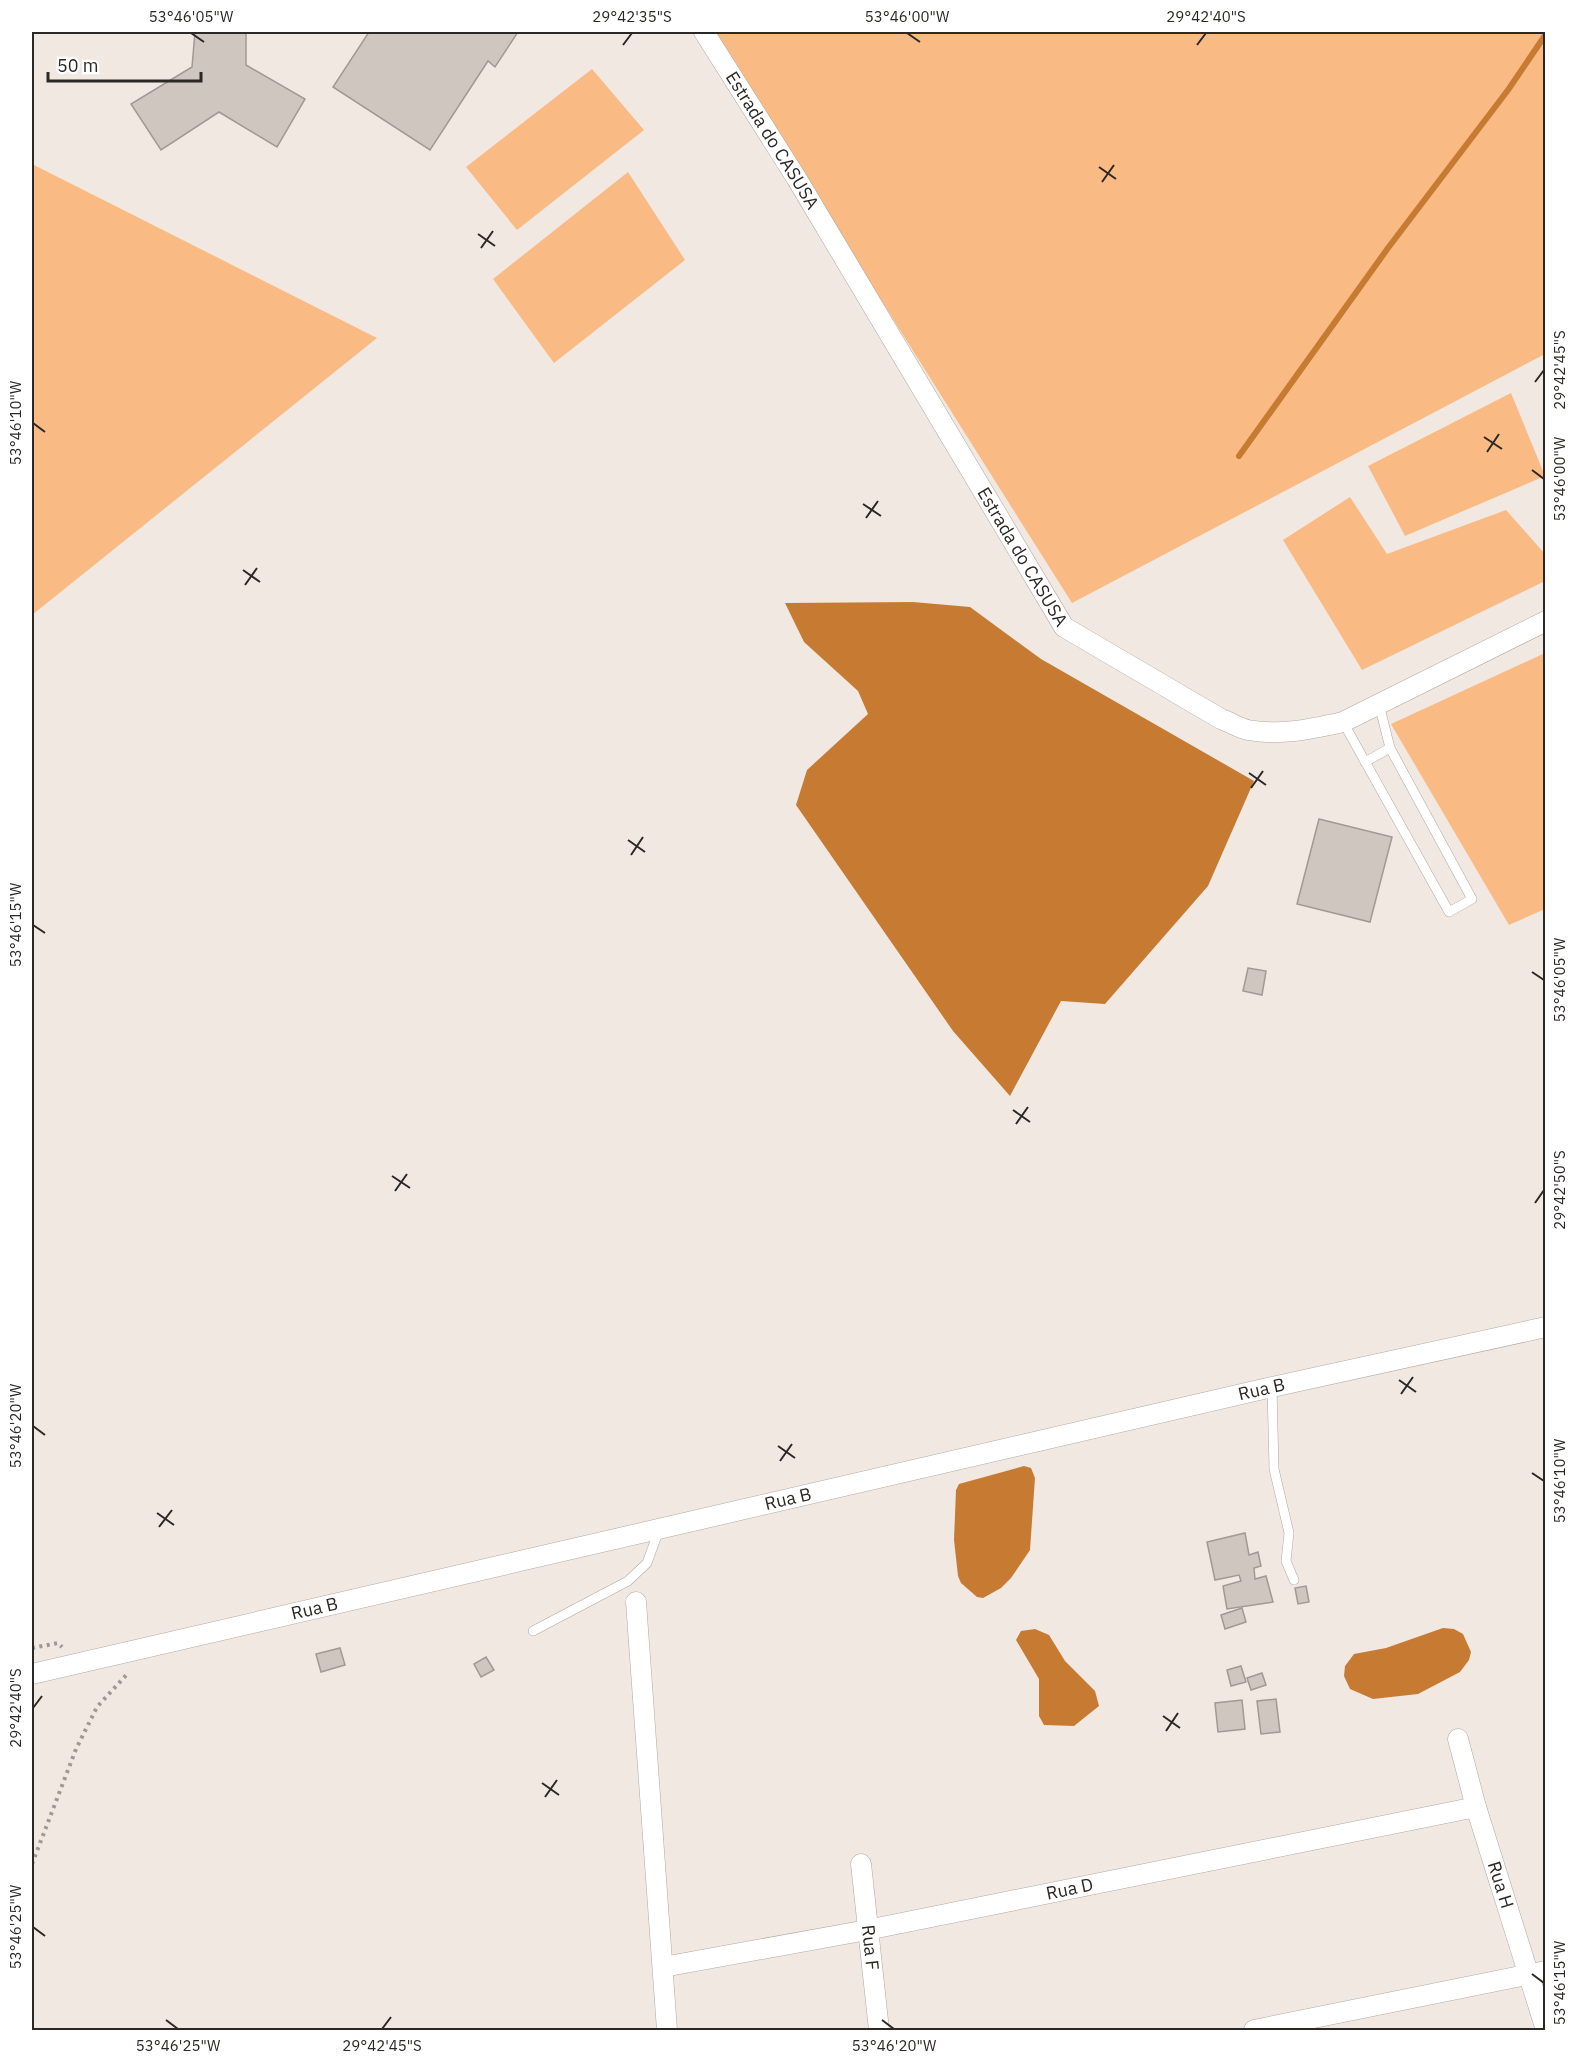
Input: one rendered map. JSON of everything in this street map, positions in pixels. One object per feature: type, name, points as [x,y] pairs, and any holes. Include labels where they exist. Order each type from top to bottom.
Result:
[{"type":"street","name":"Estrada do CASUSA","points":[[704,32],[797,180],[1064,627],[1221,719],[1246,729],[1275,732],[1307,730],[1343,722],[1545,621]]},
{"type":"street","name":"Rua B","points":[[32,1674],[1272,1387],[1545,1327]]},
{"type":"street","points":[[636,1602],[667,2031]]},
{"type":"street","name":"Rua H","points":[[1458,1739],[1476,1807],[1537,1973],[1545,2030]]},
{"type":"street","name":"Rua D","points":[[663,1967],[867,1929],[1476,1807]]},
{"type":"street","name":"Rua F","points":[[861,1864],[879,2031]]},
{"type":"street","points":[[1254,2031],[1275,2029],[1537,1973]]},
{"type":"lane","points":[[1343,722],[1449,912],[1472,899],[1390,748],[1379,704]]},
{"type":"lane","points":[[1365,762],[1390,748]]},
{"type":"lane","points":[[1272,1387],[1274,1469],[1288,1533],[1286,1561],[1294,1580]]},
{"type":"lane","points":[[533,1631],[628,1581],[647,1563],[659,1530]]},
{"type":"path","points":[[32,1864],[76,1749],[97,1707],[149,1647]]},
{"type":"shaded area","points":[[712,32],[1545,32],[1545,354],[1072,603]]},
{"type":"shaded area","points":[[592,69],[644,130],[517,230],[466,167]]},
{"type":"shaded area","points":[[32,164],[377,338],[32,615]]},
{"type":"shaded area","points":[[628,172],[685,260],[554,363],[493,279]]},
{"type":"shaded area","points":[[1511,393],[1545,476],[1405,536],[1368,466]]},
{"type":"shaded area","points":[[1350,497],[1387,554],[1506,510],[1545,554],[1545,581],[1362,670],[1283,540]]},
{"type":"shaded area","points":[[913,602],[970,607],[1041,659],[1254,781],[1208,886],[1105,1004],[1061,1001],[1010,1096],[953,1031],[796,805],[807,770],[868,714],[858,691],[804,642],[785,603]]},
{"type":"shaded area","points":[[1545,653],[1545,909],[1509,925],[1391,724]]},
{"type":"shaded area","points":[[1024,1466],[1031,1468],[1035,1478],[1030,1550],[1011,1578],[1001,1588],[983,1598],[977,1597],[961,1583],[958,1576],[954,1540],[956,1490],[959,1484]]},
{"type":"shaded area","points":[[1443,1628],[1454,1629],[1463,1634],[1471,1652],[1469,1660],[1460,1672],[1418,1694],[1373,1699],[1350,1689],[1344,1676],[1345,1666],[1354,1654],[1386,1648]]},
{"type":"shaded area","points":[[1035,1629],[1049,1635],[1065,1661],[1095,1691],[1099,1706],[1074,1726],[1044,1725],[1039,1716],[1039,1679],[1016,1640],[1021,1631]]},
{"type":"building","points":[[195,32],[246,32],[246,65],[305,99],[277,147],[219,112],[161,150],[131,104],[192,67]]},
{"type":"building","points":[[369,32],[518,32],[495,67],[488,61],[430,150],[333,87]]},
{"type":"building","points":[[1319,819],[1392,837],[1370,922],[1297,904]]},
{"type":"building","points":[[1248,968],[1266,971],[1262,995],[1243,991]]},
{"type":"building","points":[[1245,1533],[1249,1555],[1258,1552],[1261,1566],[1254,1568],[1255,1579],[1266,1576],[1273,1602],[1227,1609],[1223,1586],[1241,1581],[1239,1575],[1215,1580],[1207,1542]]},
{"type":"building","points":[[1306,1586],[1309,1602],[1298,1604],[1295,1588]]},
{"type":"building","points":[[1242,1608],[1246,1622],[1225,1629],[1221,1615]]},
{"type":"building","points":[[340,1648],[345,1665],[321,1672],[316,1654]]},
{"type":"building","points":[[486,1657],[494,1670],[481,1677],[474,1664]]},
{"type":"building","points":[[1241,1666],[1246,1682],[1231,1686],[1227,1670]]},
{"type":"building","points":[[1262,1673],[1266,1685],[1251,1690],[1247,1678]]},
{"type":"building","points":[[1276,1699],[1280,1732],[1261,1734],[1257,1701]]},
{"type":"building","points":[[1242,1700],[1245,1729],[1218,1732],[1215,1703]]},
{"type":"waterway","points":[[1239,456],[1388,248],[1508,90],[1546,34]]}]
